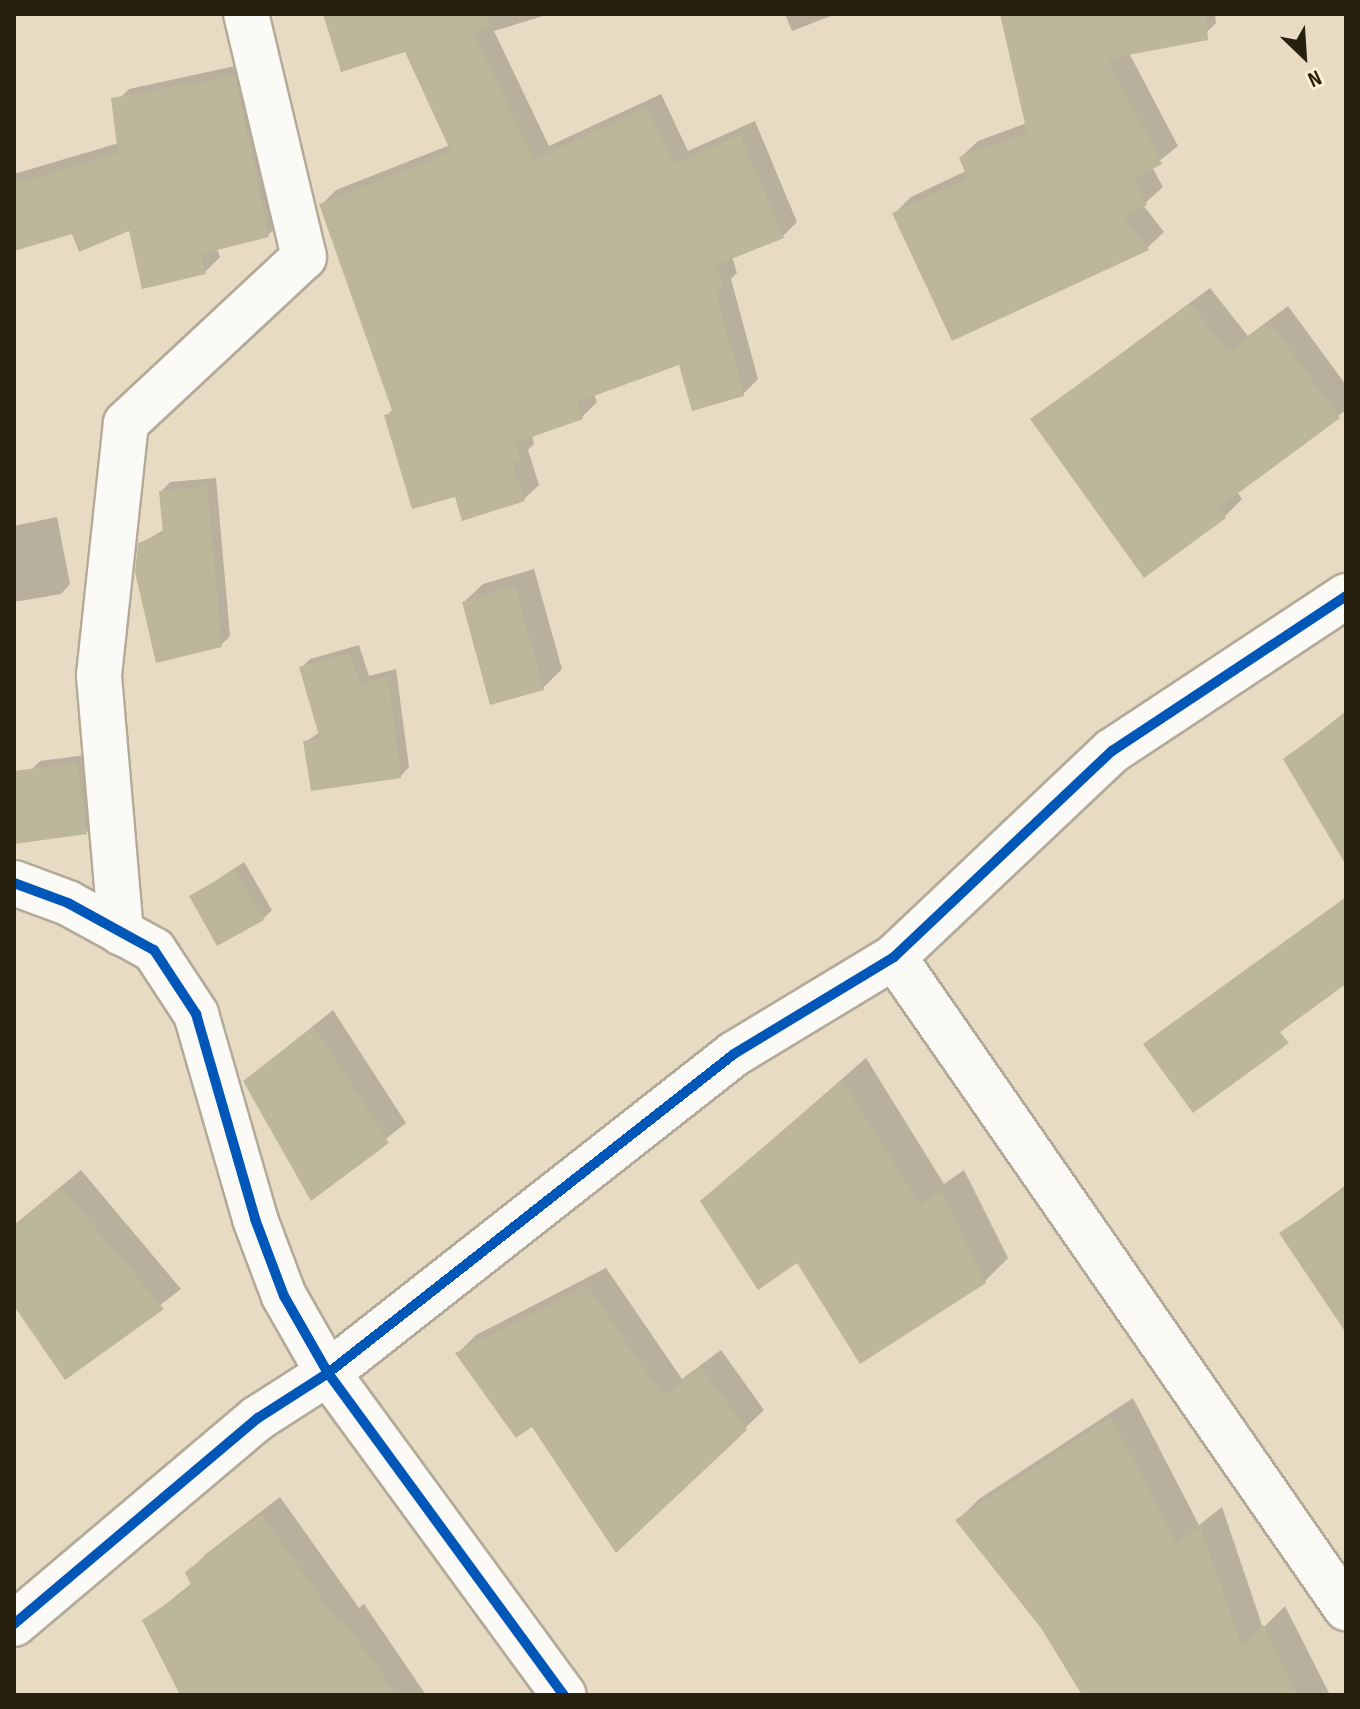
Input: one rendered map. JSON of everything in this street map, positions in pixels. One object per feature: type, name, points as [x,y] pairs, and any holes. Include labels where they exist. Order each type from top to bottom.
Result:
[{"type":"street","points":[[121,933],[99,675],[126,423],[304,257],[246,14]]},
{"type":"street","points":[[14,1624],[258,1418],[328,1373],[734,1054],[894,957],[1112,751],[1346,596]]},
{"type":"street","points":[[14,883],[68,903],[154,950],[196,1014],[255,1219],[284,1296],[328,1373],[564,1695]]},
{"type":"street","points":[[894,957],[1346,1608]]},
{"type":"building","points":[[323,14],[487,14],[489,27],[473,32],[534,160],[646,107],[673,164],[740,135],[784,238],[716,265],[723,289],[716,292],[744,396],[692,411],[679,365],[577,402],[583,419],[515,443],[521,461],[513,463],[525,501],[462,521],[455,497],[412,509],[384,415],[393,413],[319,204],[451,152],[405,52],[341,72]]},
{"type":"building","points":[[1000,14],[1206,14],[1208,40],[1107,59],[1162,164],[1134,179],[1147,205],[1123,217],[1149,250],[952,341],[892,213],[967,178],[959,157],[1027,133]]},
{"type":"building","points":[[235,76],[269,237],[201,254],[206,274],[142,289],[129,231],[79,252],[72,234],[14,251],[14,184],[118,153],[111,98]]},
{"type":"building","points":[[1191,304],[1229,352],[1270,322],[1340,418],[1218,508],[1226,518],[1144,578],[1030,419]]},
{"type":"building","points":[[207,486],[222,647],[156,663],[135,572],[138,543],[163,534],[159,491]]},
{"type":"building","points":[[515,586],[544,690],[490,705],[462,602]]},
{"type":"building","points":[[350,653],[360,684],[388,676],[401,778],[311,791],[303,741],[320,739],[299,667]]},
{"type":"building","points":[[1346,713],[1346,865],[1283,759]]},
{"type":"building","points":[[77,763],[87,834],[14,844],[14,771]]},
{"type":"building","points":[[235,870],[264,920],[217,946],[189,896]]},
{"type":"building","points":[[1346,897],[1346,984],[1280,1032],[1289,1043],[1193,1113],[1143,1044]]},
{"type":"building","points":[[314,1026],[389,1143],[311,1201],[243,1081]]},
{"type":"building","points":[[842,1080],[920,1205],[941,1191],[986,1283],[860,1364],[797,1263],[758,1290],[700,1201]]},
{"type":"building","points":[[61,1187],[164,1309],[65,1380],[14,1306],[14,1226]]},
{"type":"building","points":[[1346,1189],[1346,1333],[1279,1233]]},
{"type":"building","points":[[587,1285],[663,1396],[701,1367],[747,1430],[616,1553],[532,1427],[516,1438],[455,1353]]},
{"type":"building","points":[[1111,1417],[1177,1544],[1200,1526],[1242,1646],[1263,1625],[1298,1695],[1082,1695],[1041,1628],[955,1520]]},
{"type":"building","points":[[261,1514],[340,1625],[344,1621],[397,1695],[180,1695],[142,1620],[192,1587],[185,1572]]},
{"type":"cycle path","points":[[14,1624],[258,1418],[328,1373],[734,1054],[894,957],[1112,751],[1346,596]]},
{"type":"cycle path","points":[[14,883],[68,903],[154,950],[196,1014],[255,1219],[284,1296],[328,1373],[564,1695]]}]
